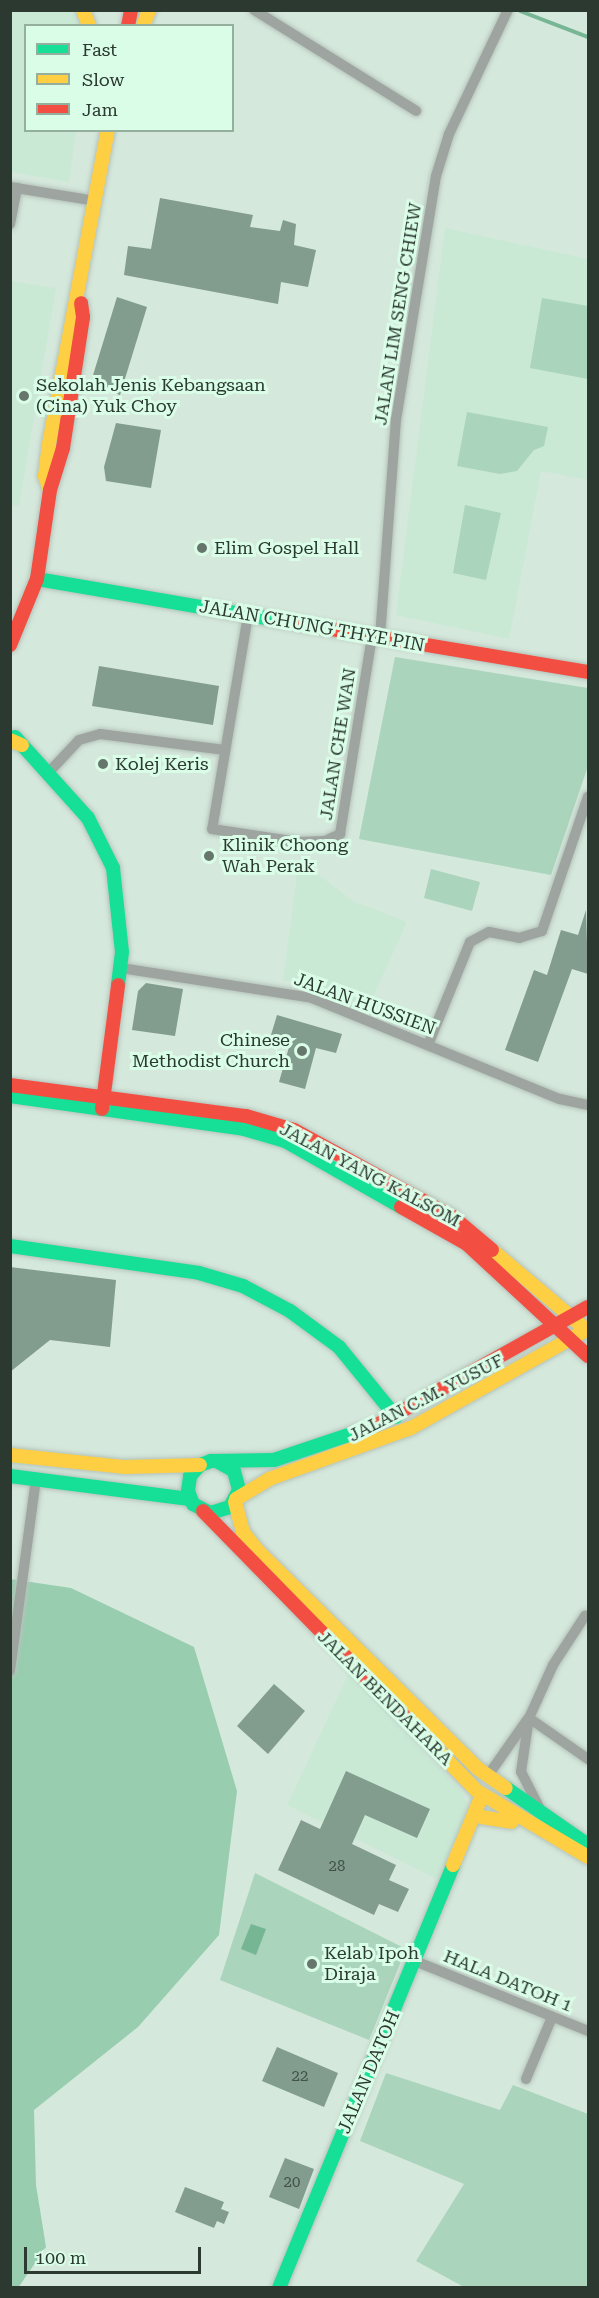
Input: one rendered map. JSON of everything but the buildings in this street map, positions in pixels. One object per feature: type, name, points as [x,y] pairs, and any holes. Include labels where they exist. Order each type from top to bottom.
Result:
[{"type":"main road","points":[[89,232],[89,200],[98,132]]},
{"type":"main road","points":[[10,645],[37,579],[50,490],[45,476],[48,444],[70,314],[80,292],[108,132]]},
{"type":"main road","points":[[89,232],[103,198],[115,132]]},
{"type":"main road","name":"JALAN CHUNG THYE PIN","points":[[37,579],[588,672]]},
{"type":"main road","points":[[10,733],[16,742],[50,771],[88,818],[113,868],[121,968],[103,1103]]},
{"type":"main road","name":"JALAN YANG KALSOM","points":[[10,1084],[103,1103]]},
{"type":"main road","name":"JALAN YANG KALSOM","points":[[10,1096],[264,1120],[335,1160],[467,1227],[588,1330]]},
{"type":"main road","name":"JALAN YANG KALSOM","points":[[335,1160],[467,1244],[588,1356]]},
{"type":"main road","points":[[10,1246],[199,1273],[243,1286],[290,1311],[339,1347],[396,1417]]},
{"type":"main road","name":"JALAN C.M. YUSUF","points":[[218,1462],[288,1458],[396,1417],[588,1308]]},
{"type":"main road","points":[[557,1327],[588,1330]]},
{"type":"main road","name":"JALAN C.M. YUSUF","points":[[236,1500],[269,1479],[411,1428],[588,1330]]},
{"type":"main road","points":[[10,1455],[125,1467],[200,1465],[218,1462],[234,1471],[236,1500],[217,1513],[203,1511],[190,1499],[10,1476]]},
{"type":"main road","points":[[190,1499],[190,1476],[200,1465]]},
{"type":"main road","name":"JALAN BENDAHARA","points":[[236,1500],[249,1541],[278,1580],[464,1778],[538,1831],[588,1857]]},
{"type":"main road","name":"JALAN BENDAHARA","points":[[203,1511],[447,1737],[487,1777],[550,1822],[588,1845]]},
{"type":"main road","points":[[447,1737],[487,1796],[550,1822]]},
{"type":"main road","points":[[464,1778],[466,1832]]},
{"type":"main road","name":"JALAN DATOH","points":[[279,2288],[459,1856],[481,1816],[487,1796]]},
{"type":"main road","name":"JALAN DATOH","points":[[459,1856],[466,1832],[487,1796]]},
{"type":"main road","points":[[481,1816],[538,1831]]},
{"type":"street","points":[[254,10],[416,111]]},
{"type":"street","name":"JALAN LIM SENG CHIEW","points":[[376,637],[396,420],[436,176],[448,134],[508,10]]},
{"type":"street","points":[[10,224],[14,187],[89,200]]},
{"type":"street","points":[[50,771],[79,740],[90,735],[225,750],[248,615]]},
{"type":"street","name":"JALAN CHE WAN","points":[[225,750],[212,829],[298,842],[325,841],[340,834],[376,637]]},
{"type":"street","points":[[429,1045],[470,942],[489,933],[519,939],[542,932],[588,797]]},
{"type":"street","name":"JALAN HUSSIEN","points":[[121,968],[300,996],[429,1045],[560,1099],[588,1105]]},
{"type":"street","points":[[10,1671],[36,1479]]},
{"type":"street","points":[[487,1777],[529,1718],[553,1665],[585,1616]]},
{"type":"street","points":[[529,1718],[588,1759]]},
{"type":"street","points":[[529,1718],[521,1772],[528,1793],[550,1822]]},
{"type":"street","name":"HALA DATOH 1","points":[[415,1961],[588,2031]]},
{"type":"street","points":[[526,2079],[552,2017]]},
{"type":"shaded area","points":[[10,11],[71,11],[78,24],[24,24],[24,132],[76,132],[69,182],[11,172]]},
{"type":"shaded area","points":[[445,228],[588,259],[588,480],[541,471],[509,639],[396,615]]},
{"type":"shaded area","name":"Sekolah Jenis Kebangsaan (Cina) Yuk Choy","points":[[10,281],[56,288],[19,506],[10,504]]},
{"type":"shaded area","points":[[542,298],[588,306],[588,379],[530,368]]},
{"type":"shaded area","points":[[467,412],[548,427],[544,446],[534,450],[517,471],[500,474],[457,466]]},
{"type":"shaded area","points":[[465,505],[501,513],[486,580],[453,573]]},
{"type":"shaded area","points":[[395,657],[588,688],[588,766],[551,875],[359,839]]},
{"type":"shaded area","points":[[299,860],[353,901],[407,922],[368,1008],[303,980],[283,981]]},
{"type":"shaded area","points":[[431,869],[480,882],[472,911],[424,898]]},
{"type":"shaded area","points":[[10,1579],[71,1588],[194,1647],[237,1791],[219,1935],[138,2027],[34,2110],[36,2185],[46,2247],[18,2288],[10,2287]]},
{"type":"shaded area","points":[[349,1673],[459,1788],[467,1803],[462,1825],[437,1879],[287,1805]]},
{"type":"shaded area","name":"Kelab Ipoh Diraja","points":[[255,1873],[406,1949],[369,2040],[220,1980]]},
{"type":"shaded area","points":[[251,1924],[266,1929],[256,1955],[241,1949]]},
{"type":"shaded area","points":[[386,2073],[500,2110],[513,2085],[588,2114],[588,2287],[464,2287],[416,2261],[464,2184],[360,2141]]},
{"type":"waterway","points":[[520,11],[588,37]]},
{"type":"traffic: fast","points":[[37,579],[301,624]]},
{"type":"traffic: fast","points":[[15,737],[88,818],[113,868],[122,952],[118,985]]},
{"type":"traffic: fast","points":[[10,1096],[244,1129],[285,1141],[401,1207]]},
{"type":"traffic: fast","points":[[10,1246],[199,1273],[243,1286],[290,1311],[339,1347],[396,1417]]},
{"type":"traffic: fast","points":[[218,1462],[234,1471],[239,1490],[230,1507],[210,1513],[193,1504],[188,1491],[190,1476],[200,1465],[211,1461],[274,1460],[375,1426]]},
{"type":"traffic: fast","points":[[10,1476],[190,1499]]},
{"type":"traffic: fast","points":[[506,1788],[588,1845]]},
{"type":"traffic: fast","points":[[279,2288],[453,1865]]},
{"type":"traffic: slow","points":[[83,10],[88,24]]},
{"type":"traffic: slow","points":[[144,24],[149,10]]},
{"type":"traffic: slow","points":[[50,490],[45,476],[49,444],[108,132]]},
{"type":"traffic: slow","points":[[10,740],[22,745]]},
{"type":"traffic: slow","points":[[492,1250],[588,1331]]},
{"type":"traffic: slow","points":[[236,1499],[269,1479],[411,1428],[588,1329]]},
{"type":"traffic: slow","points":[[10,1455],[125,1467],[200,1465]]},
{"type":"traffic: slow","points":[[235,1502],[243,1532],[257,1550],[477,1768],[506,1788]]},
{"type":"traffic: slow","points":[[405,1717],[477,1791],[588,1857]]},
{"type":"traffic: slow","points":[[453,1865],[482,1795]]},
{"type":"traffic: slow","points":[[481,1817],[512,1822]]},
{"type":"traffic: jam","points":[[128,24],[131,10]]},
{"type":"traffic: jam","points":[[10,645],[37,579],[50,490],[63,448],[83,317],[81,303]]},
{"type":"traffic: jam","points":[[301,624],[588,672]]},
{"type":"traffic: jam","points":[[102,1109],[118,985]]},
{"type":"traffic: jam","points":[[10,1085],[246,1116],[294,1130],[453,1217],[492,1250]]},
{"type":"traffic: jam","points":[[401,1207],[467,1244],[588,1356]]},
{"type":"traffic: jam","points":[[375,1426],[588,1307]]},
{"type":"traffic: jam","points":[[203,1511],[405,1717]]},
{"type":"place","name":"Sekolah Jenis Kebangsaan (Cina) Yuk Choy","points":[[24,396]]},
{"type":"place","name":"Elim Gospel Hall","points":[[202,548]]},
{"type":"place","name":"Kolej Keris","points":[[103,764]]},
{"type":"place","name":"Klinik Choong Wah Perak","points":[[209,856]]},
{"type":"place","name":"Chinese Methodist Church","points":[[302,1051]]},
{"type":"place","name":"Kelab Ipoh Diraja","points":[[312,1964]]}]
